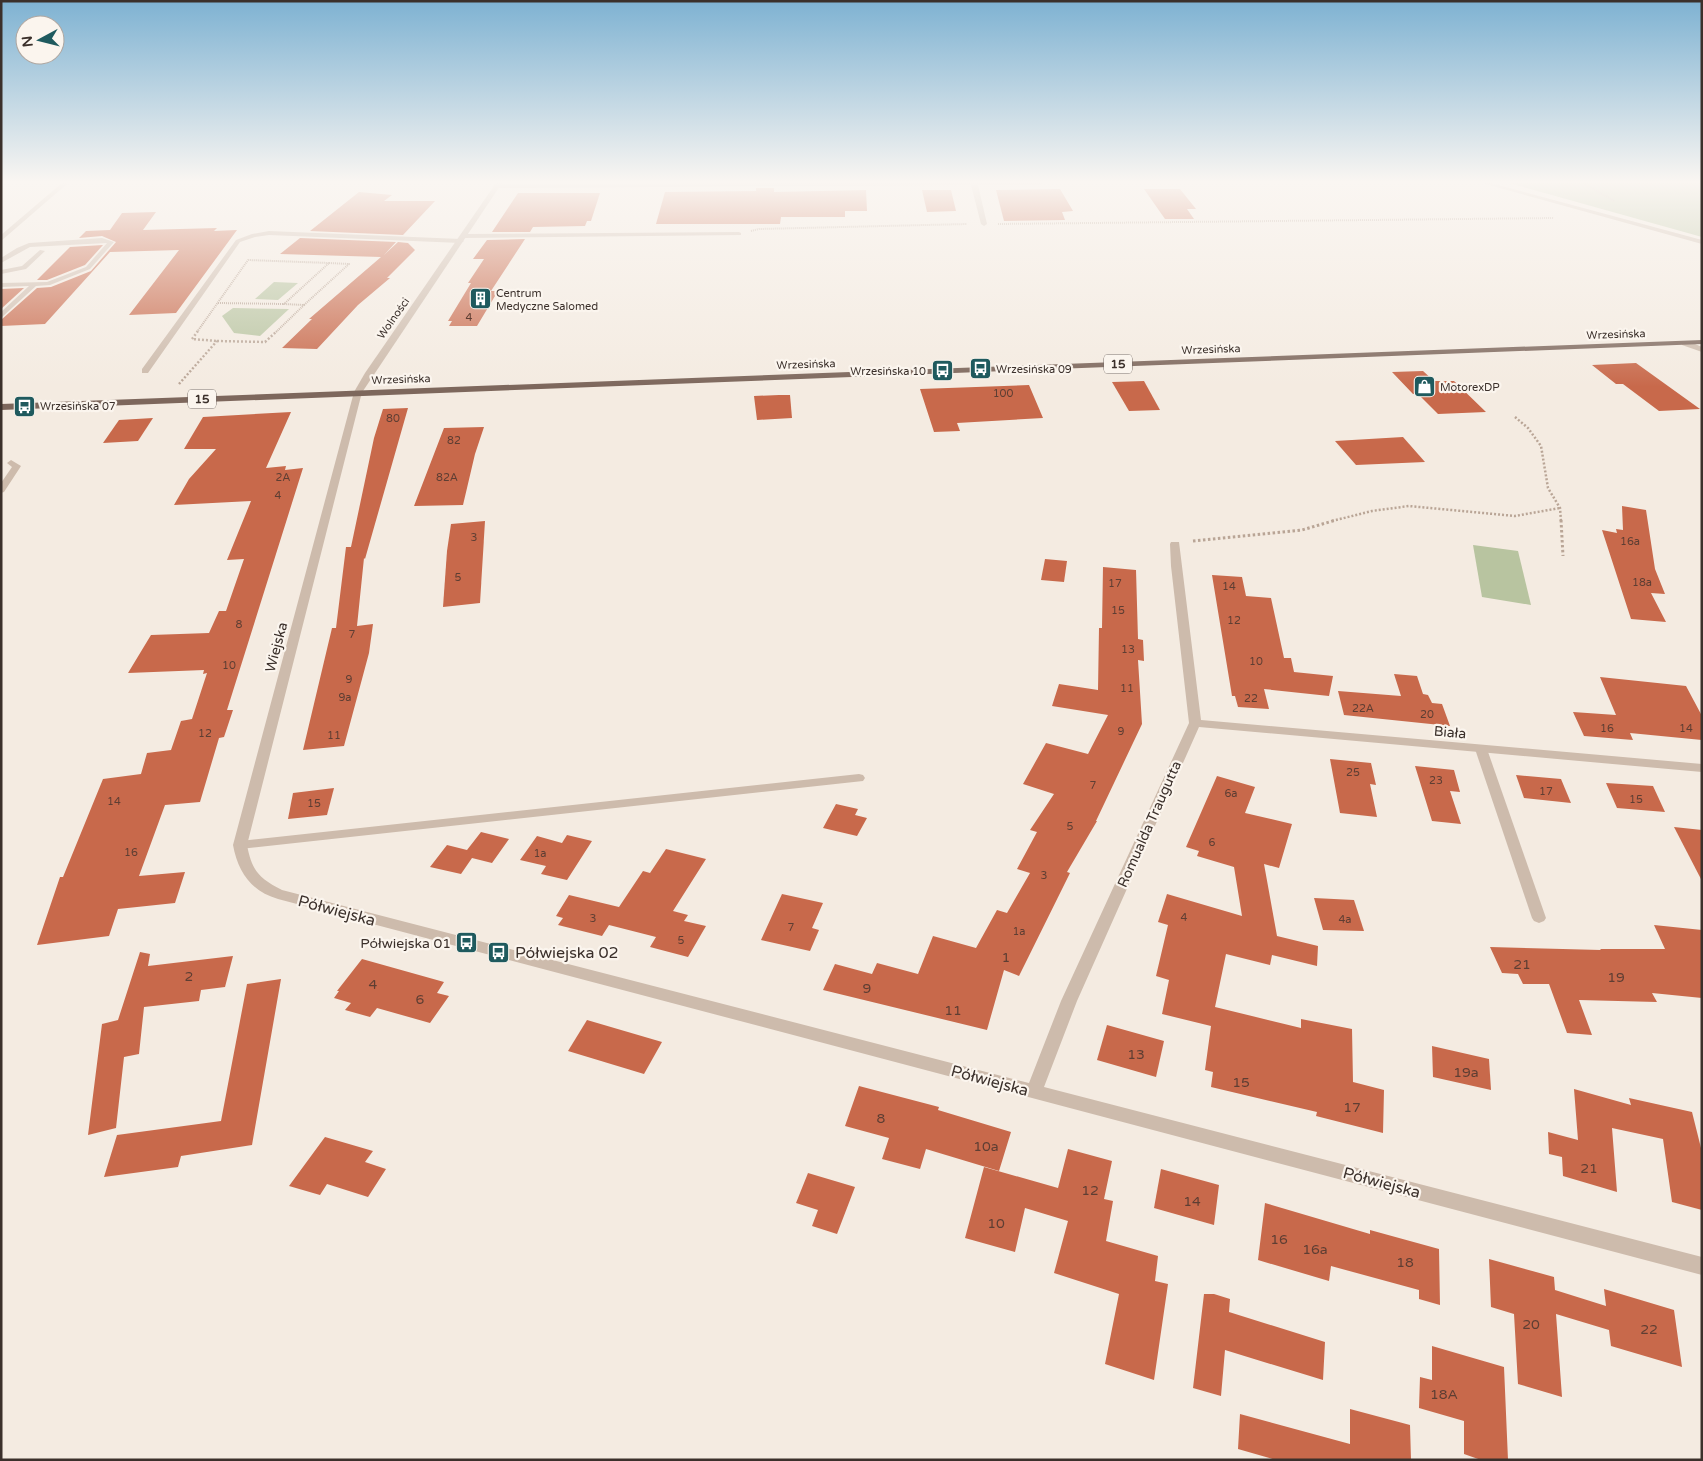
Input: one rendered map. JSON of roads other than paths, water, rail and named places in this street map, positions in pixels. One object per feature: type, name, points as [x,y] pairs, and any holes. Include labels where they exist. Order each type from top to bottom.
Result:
[{"type":"main road","name":"Wrzesińska","points":[[1,407],[1702,342]]},
{"type":"street","name":"Wolności","points":[[358,392],[453,251]]},
{"type":"street","points":[[1685,343],[1702,350]]},
{"type":"street","name":"Wiejska","points":[[278,894],[257,884],[242,863],[240,845],[358,392]]},
{"type":"street","points":[[1175,544],[1195,723]]},
{"type":"street","name":"Biała","points":[[1195,723],[1233,728],[1702,768]]},
{"type":"street","name":"Romualda Traugutta","points":[[1034,1091],[1068,1001],[1195,723]]},
{"type":"street","name":"Półwiejska","points":[[278,894],[1702,1266]]},
{"type":"lane","points":[[1,261],[16,251]]},
{"type":"lane","points":[[1,272],[24,268],[42,251]]},
{"type":"lane","points":[[1,285],[48,284],[88,268],[103,251]]},
{"type":"lane","points":[[145,370],[230,251]]},
{"type":"lane","points":[[1,316],[36,284]]},
{"type":"lane","points":[[1,490],[16,466],[11,463]]},
{"type":"lane","points":[[1481,749],[1540,918]]},
{"type":"lane","points":[[240,845],[859,778]]},
{"type":"place","name":"Centrum Medyczne Salomed","points":[[480,299]]},
{"type":"place","name":"Wrzesińska 09","points":[[980,369]]},
{"type":"place","name":"Wrzesińska 10","points":[[942,371]]},
{"type":"place","name":"MotorexDP","points":[[1424,387]]},
{"type":"place","name":"Wrzesińska 07","points":[[24,406]]},
{"type":"place","name":"Półwiejska 01","points":[[467,943]]},
{"type":"place","name":"Półwiejska 02","points":[[499,952]]}]
